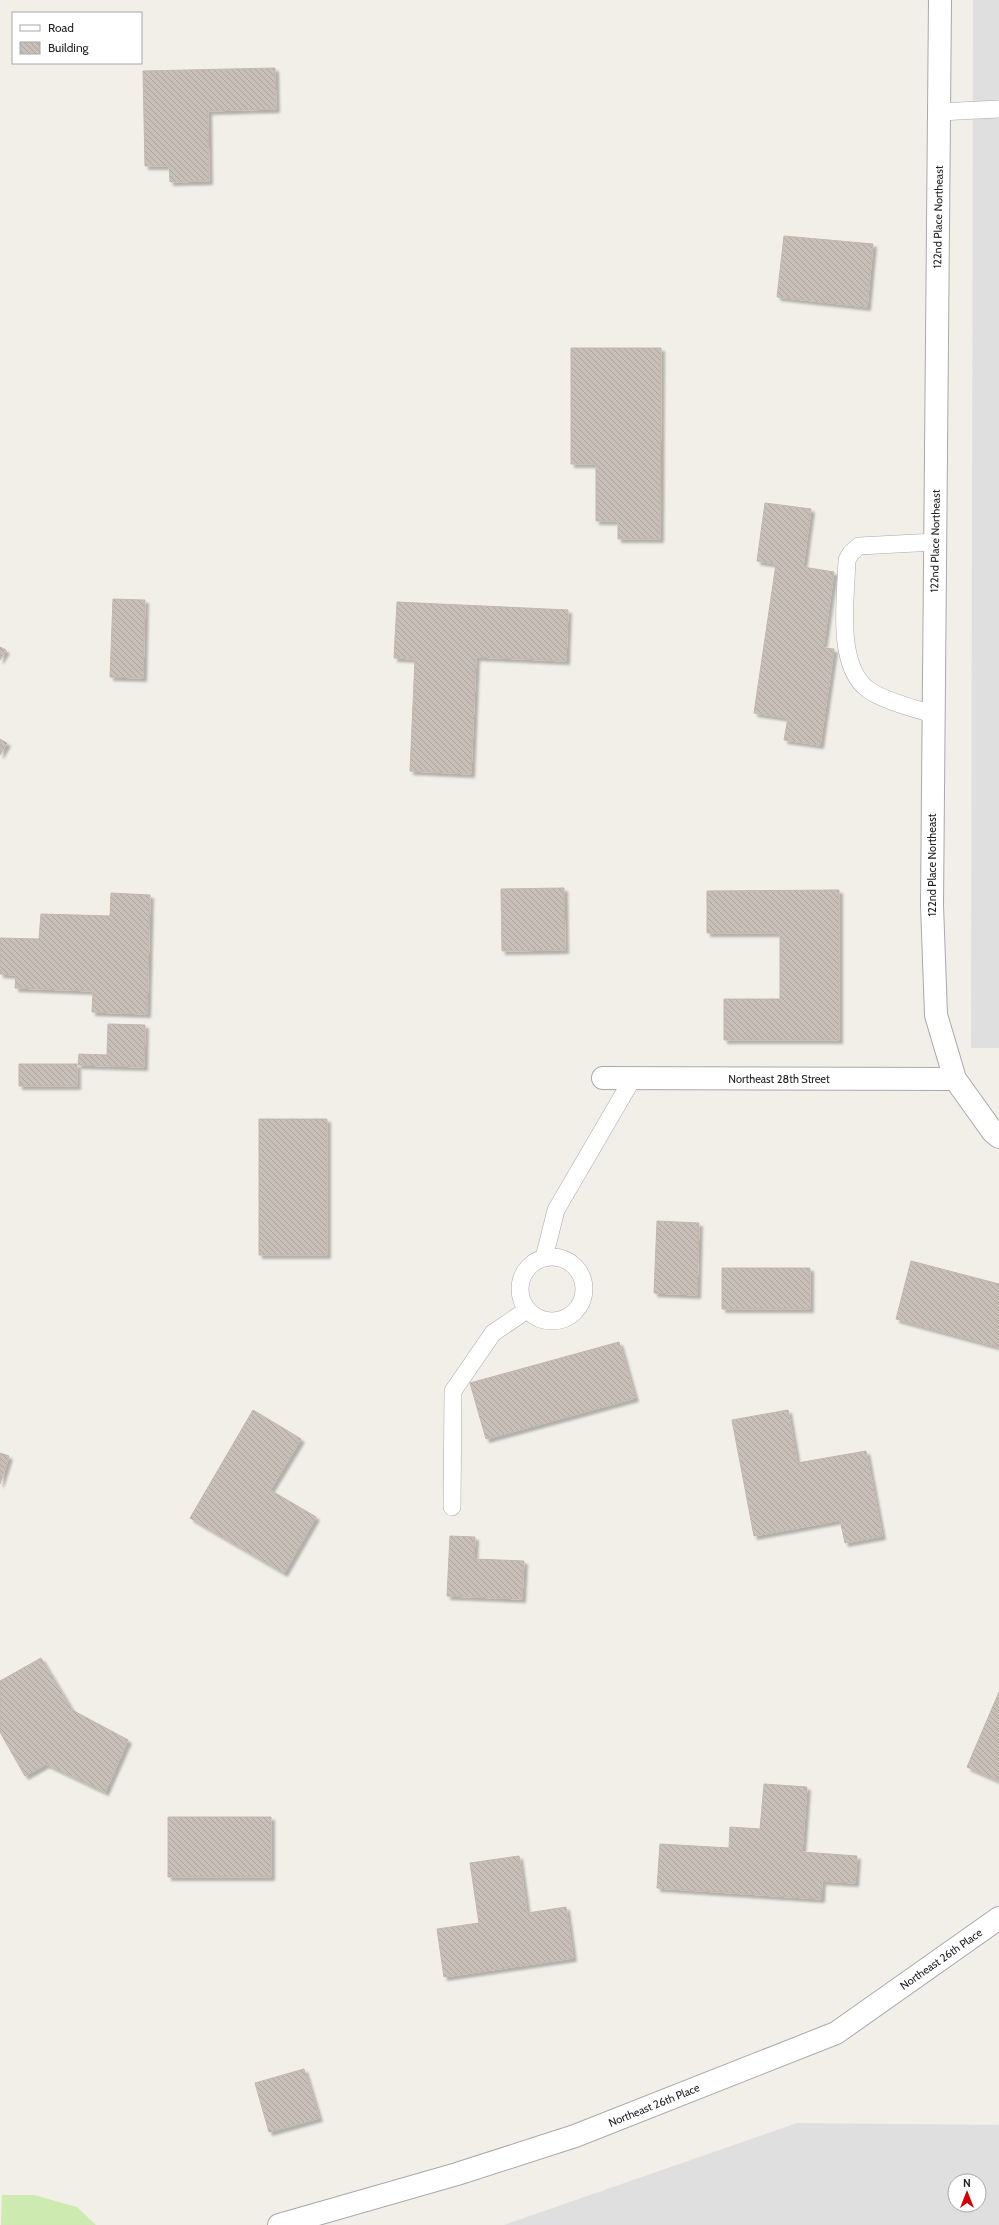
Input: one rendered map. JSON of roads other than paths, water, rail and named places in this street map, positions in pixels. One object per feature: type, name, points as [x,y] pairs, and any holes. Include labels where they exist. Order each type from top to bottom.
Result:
[{"type":"street","name":"122nd Place Northeast","points":[[940,0],[932,905],[936,1015],[955,1079]]},
{"type":"street","name":"Northeast 28th Street","points":[[603,1078],[955,1079]]},
{"type":"street","points":[[955,1079],[992,1132],[999,1137]]},
{"type":"street","name":"Northeast 26th Place","points":[[279,2225],[457,2174],[575,2136],[836,2033],[999,1918]]},
{"type":"lane","points":[[939,112],[999,109]]},
{"type":"lane","points":[[933,714],[886,698],[865,688],[849,662],[846,636],[847,560],[851,553],[859,546],[935,542]]},
{"type":"lane","points":[[544,1258],[556,1210],[633,1078]]},
{"type":"lane","points":[[555,1257],[565,1259],[574,1265],[580,1273],[584,1283],[584,1294],[580,1304],[574,1312],[566,1318],[556,1321],[545,1320],[527,1310],[522,1301],[520,1290],[521,1279],[526,1270],[534,1262],[544,1258],[555,1257]]},
{"type":"lane","points":[[452,1507],[453,1391],[493,1333],[527,1310]]}]
